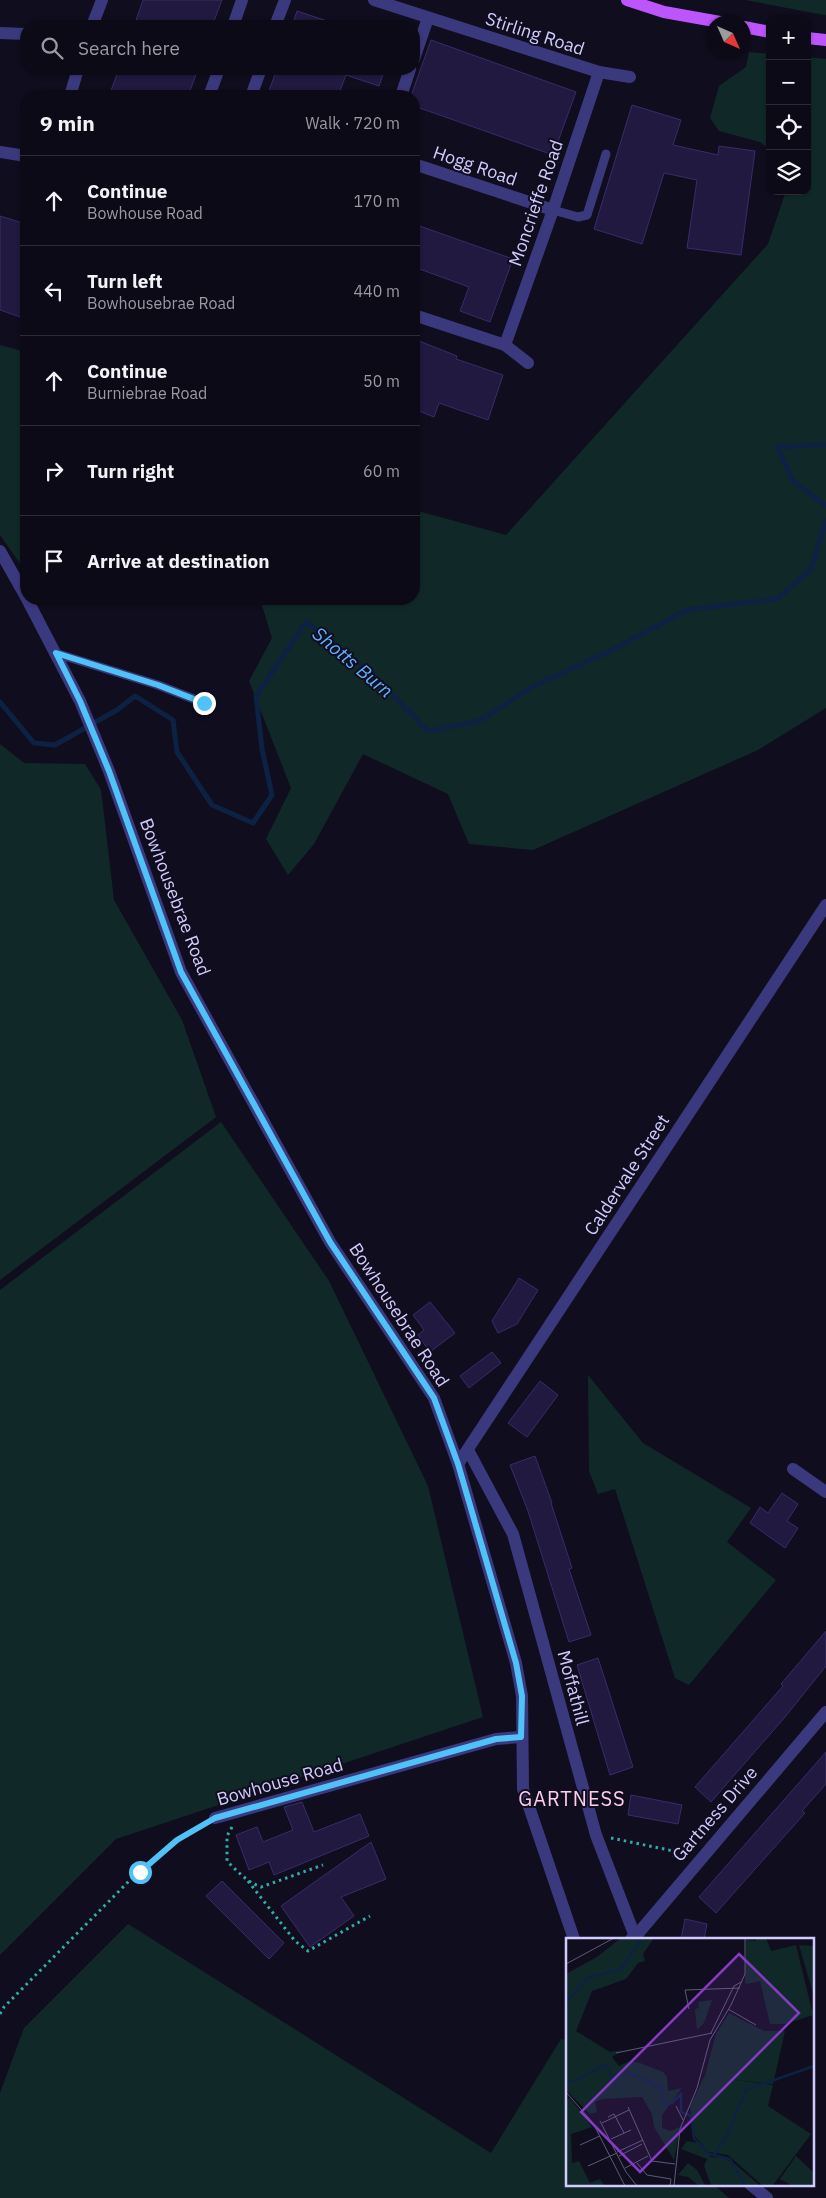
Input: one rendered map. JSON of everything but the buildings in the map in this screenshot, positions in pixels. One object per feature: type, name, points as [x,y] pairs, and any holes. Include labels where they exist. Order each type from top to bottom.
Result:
[{"type":"main road","points":[[627,0],[664,12],[706,20]]},
{"type":"main road","points":[[751,28],[766,31]]},
{"type":"main road","points":[[811,38],[826,40]]},
{"type":"street","points":[[94,20],[102,0]]},
{"type":"street","points":[[235,20],[242,0]]},
{"type":"street","points":[[277,20],[284,0]]},
{"type":"street","name":"Stirling Road","points":[[374,0],[598,72],[630,77]]},
{"type":"street","points":[[420,41],[428,18]]},
{"type":"street","points":[[0,33],[20,34]]},
{"type":"street","name":"Moncrieffe Road","points":[[505,345],[553,210],[598,72]]},
{"type":"street","points":[[72,90],[76,75]]},
{"type":"street","points":[[211,90],[217,75]]},
{"type":"street","points":[[253,90],[259,75]]},
{"type":"street","points":[[403,90],[408,75]]},
{"type":"street","points":[[0,152],[20,155]]},
{"type":"street","name":"Hogg Road","points":[[420,166],[553,210]]},
{"type":"street","points":[[420,317],[505,345],[528,363]]},
{"type":"street","name":"Bowhousebrae Road","points":[[0,551],[20,586]]},
{"type":"street","name":"Bowhousebrae Road","points":[[31,605],[80,701],[109,771],[181,972],[330,1242],[434,1398],[458,1464],[516,1663],[522,1696],[523,1789],[574,1938]]},
{"type":"street","name":"Caldervale Street","points":[[458,1464],[826,905]]},
{"type":"street","name":"Moffathill","points":[[468,1450],[513,1534],[596,1835],[634,1938]]},
{"type":"street","points":[[793,1469],[826,1492]]},
{"type":"street","name":"Gartness Drive","points":[[634,1938],[701,1856],[826,1712]]},
{"type":"street","name":"Bowhouse Road","points":[[215,1818],[496,1739],[521,1737]]},
{"type":"street","points":[[752,2186],[767,2198]]},
{"type":"lane","points":[[553,210],[578,217],[587,215],[606,154]]},
{"type":"lane","points":[[56,653],[158,685],[204,703]]},
{"type":"path","points":[[240,1811],[227,1836],[227,1861],[248,1881],[295,1941],[308,1951],[370,1916]]},
{"type":"path","name":"Bowhouse Road","points":[[0,2014],[4,2007],[140,1872],[177,1840],[215,1818]]},
{"type":"path","points":[[596,1835],[701,1856]]},
{"type":"path","points":[[248,1881],[261,1887],[323,1865]]},
{"type":"green space","points":[[745,0],[826,0],[826,15],[824,15]]},
{"type":"green space","points":[[751,52],[766,54],[766,147],[760,142],[719,131],[710,118],[719,86],[746,67],[747,60],[751,60]]},
{"type":"green space","points":[[811,57],[826,59],[826,708],[758,750],[533,850],[469,844],[448,794],[363,754],[314,844],[288,875],[266,839],[291,788],[249,681],[272,638],[262,605],[420,605],[420,512],[506,535],[768,244],[785,195],[811,195]]},
{"type":"green space","points":[[0,345],[20,350],[20,563],[0,535]]},
{"type":"green space","points":[[0,744],[24,763],[85,764],[101,790],[114,900],[182,1020],[216,1117],[0,1280]]},
{"type":"green space","points":[[221,1122],[329,1281],[428,1486],[483,1717],[116,1839],[0,1955],[0,1290]]},
{"type":"green space","points":[[588,1375],[643,1443],[751,1508],[727,1542],[776,1580],[689,1685],[675,1678],[615,1489],[598,1494],[589,1471]]},
{"type":"green space","points":[[128,1924],[491,2153],[561,2039],[566,2040],[566,2186],[715,2186],[729,2198],[0,2198],[0,2093],[24,2028]]},
{"type":"waterway","name":"Shotts Burn","points":[[826,445],[777,447],[793,481],[826,506]]},
{"type":"waterway","name":"Shotts Burn","points":[[0,702],[34,743],[55,745],[117,710],[135,696],[173,720],[177,752],[212,805],[253,823],[272,795],[262,749],[256,696],[306,622],[373,675],[428,731],[479,721],[532,687],[608,652],[687,610],[777,599],[811,569],[826,521]]},
{"type":"district","name":"GARTNESS","points":[[572,1799]]},
{"type":"route","points":[[140,1872],[177,1840],[215,1818],[496,1739],[521,1737],[522,1696],[516,1663],[458,1464],[434,1398],[330,1242],[181,972],[109,771],[80,701],[56,653],[158,685],[204,703]]}]
